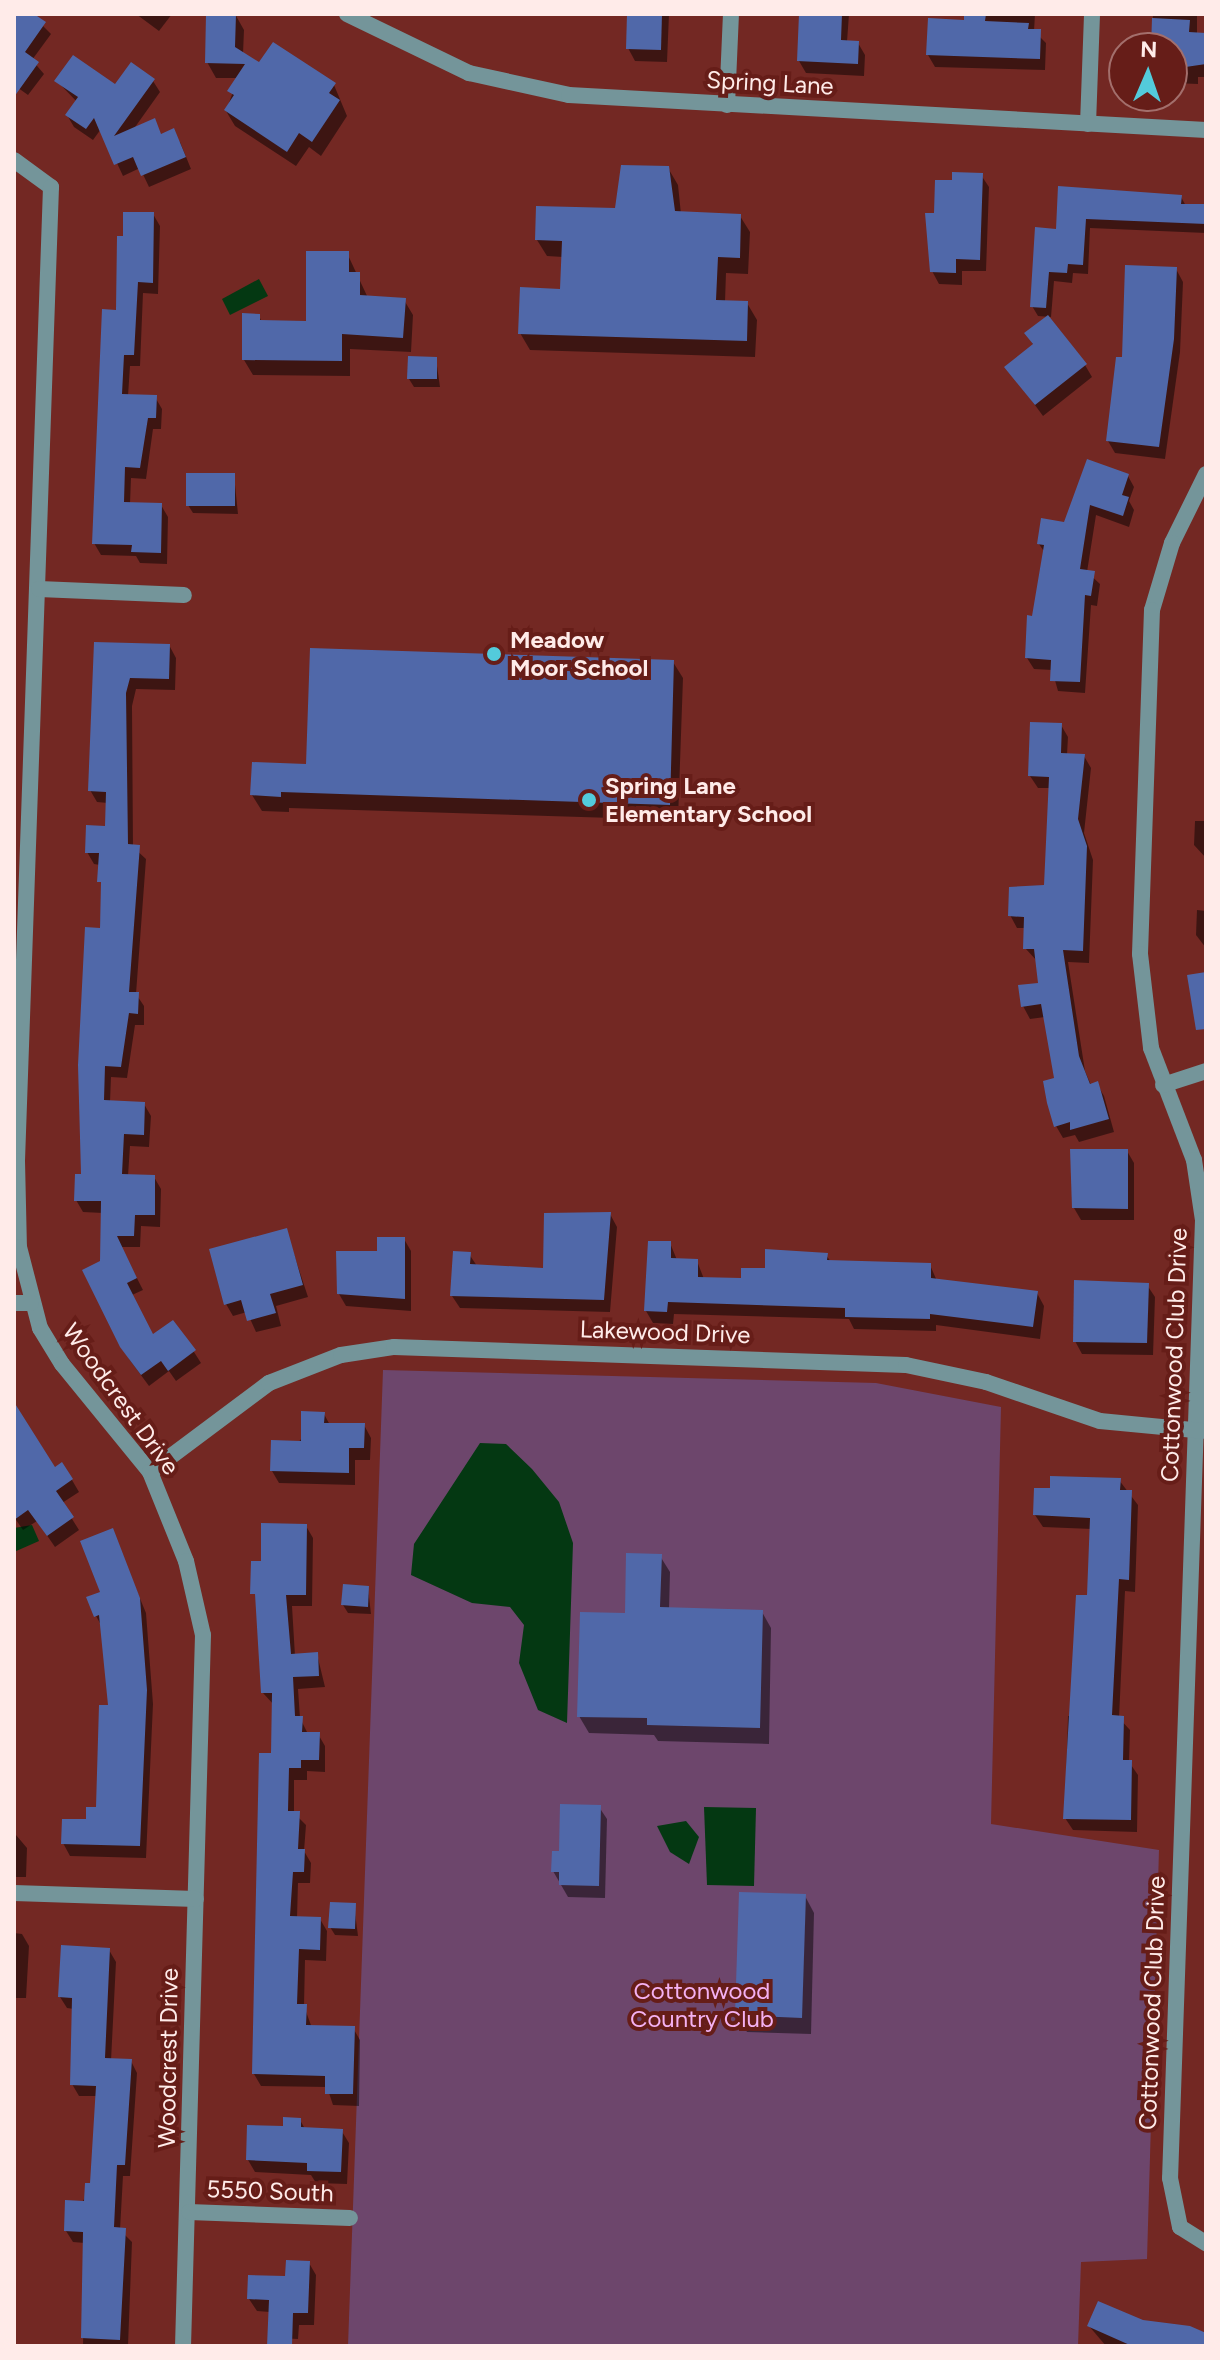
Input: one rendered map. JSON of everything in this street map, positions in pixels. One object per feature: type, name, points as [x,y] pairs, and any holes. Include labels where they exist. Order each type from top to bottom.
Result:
[{"type":"street","points":[[727,105],[731,14]]},
{"type":"street","points":[[1088,124],[1092,14]]},
{"type":"street","name":"Spring Lane","points":[[357,17],[445,63],[538,90],[727,105],[1206,130]]},
{"type":"street","name":"Woodcrest Drive","points":[[14,160],[51,187],[39,589],[18,1003],[16,1204],[31,1303],[62,1364],[150,1472],[186,1561],[203,1635],[183,2346]]},
{"type":"street","name":"Cottonwood Club Drive","points":[[1206,474],[1160,577],[1149,640],[1140,954],[1151,1048],[1201,1187],[1200,1431],[1170,2178],[1180,2227],[1206,2243]]},
{"type":"street","points":[[39,589],[184,595]]},
{"type":"street","points":[[1163,1085],[1206,1071]]},
{"type":"street","points":[[14,1303],[31,1303]]},
{"type":"street","name":"Lakewood Drive","points":[[150,1472],[269,1383],[341,1355],[394,1347],[906,1365],[986,1382],[1100,1421],[1200,1431]]},
{"type":"street","points":[[14,1893],[196,1899]]},
{"type":"street","name":"5550 South","points":[[189,2212],[350,2218]]},
{"type":"green space","name":"Cottonwood Country Club","points":[[383,1370],[876,1383],[1001,1407],[991,1824],[1159,1850],[1147,2259],[1081,2262],[1078,2346],[348,2346]]},
{"type":"shaded area","points":[[259,279],[268,296],[230,315],[222,299]]},
{"type":"shaded area","points":[[480,1443],[506,1444],[532,1469],[559,1502],[573,1543],[567,1723],[538,1710],[519,1663],[524,1625],[510,1607],[472,1603],[411,1575],[414,1544]]},
{"type":"shaded area","points":[[32,1525],[39,1541],[14,1552],[14,1528]]},
{"type":"shaded area","points":[[704,1807],[756,1808],[754,1886],[707,1885]]},
{"type":"shaded area","points":[[686,1821],[699,1837],[689,1864],[670,1852],[657,1826]]},
{"type":"building","points":[[14,14],[34,14],[46,22],[25,52],[39,62],[14,97]]},
{"type":"building","points":[[206,14],[236,14],[235,47],[259,62],[273,42],[336,83],[329,93],[340,100],[312,142],[299,133],[287,152],[224,110],[234,95],[227,91],[245,64],[205,63]]},
{"type":"building","points":[[627,14],[662,14],[661,50],[626,49]]},
{"type":"building","points":[[799,14],[842,14],[841,40],[859,41],[858,64],[797,61]]},
{"type":"building","points":[[964,14],[986,14],[985,21],[1029,23],[1028,29],[1041,29],[1040,59],[926,55],[928,18],[964,20]]},
{"type":"building","points":[[1152,18],[1190,20],[1189,32],[1206,33],[1206,64],[1188,67],[1188,32],[1152,32]]},
{"type":"building","points":[[73,55],[115,84],[131,62],[155,79],[114,136],[155,118],[161,134],[174,128],[186,157],[141,176],[133,157],[114,165],[94,118],[86,129],[65,115],[78,97],[54,81]]},
{"type":"building","points":[[621,165],[669,166],[675,211],[741,214],[740,258],[718,257],[716,300],[748,301],[747,341],[518,334],[520,287],[560,289],[562,241],[535,240],[536,206],[615,208]]},
{"type":"building","points":[[952,172],[983,173],[980,260],[956,259],[956,273],[930,272],[925,213],[934,213],[935,180],[952,180]]},
{"type":"building","points":[[1058,186],[1182,195],[1181,204],[1206,204],[1206,224],[1086,219],[1083,265],[1068,264],[1067,273],[1049,272],[1046,308],[1030,307],[1035,227],[1056,229]]},
{"type":"building","points":[[123,212],[154,212],[153,283],[138,282],[134,355],[124,355],[122,394],[157,395],[156,418],[148,418],[140,468],[125,467],[124,502],[162,503],[161,553],[131,552],[132,545],[92,544],[102,309],[116,310],[117,236],[123,236]]},
{"type":"building","points":[[306,251],[349,251],[349,272],[360,272],[360,295],[406,298],[403,338],[342,334],[342,361],[242,360],[242,313],[260,314],[260,320],[306,321]]},
{"type":"building","points":[[1125,265],[1177,267],[1174,339],[1159,447],[1106,441],[1116,357],[1122,357]]},
{"type":"building","points":[[1048,315],[1087,364],[1035,405],[1004,367],[1033,344],[1024,333]]},
{"type":"building","points":[[408,356],[437,357],[437,379],[407,379]]},
{"type":"building","points":[[1087,459],[1129,474],[1122,495],[1129,497],[1123,516],[1090,505],[1080,569],[1095,571],[1091,596],[1085,595],[1080,682],[1050,681],[1051,660],[1025,658],[1027,615],[1032,616],[1044,545],[1037,544],[1041,518],[1064,522]]},
{"type":"building","points":[[186,473],[235,473],[235,506],[186,506]]},
{"type":"building","points":[[94,642],[170,644],[169,679],[130,678],[126,693],[128,844],[140,845],[129,992],[139,992],[138,1014],[129,1013],[121,1067],[105,1066],[104,1100],[145,1102],[144,1135],[124,1134],[122,1174],[155,1175],[155,1215],[135,1215],[134,1236],[117,1236],[137,1278],[127,1283],[153,1334],[173,1320],[196,1350],[168,1371],[161,1361],[141,1375],[120,1347],[82,1270],[100,1261],[101,1201],[74,1201],[75,1174],[81,1174],[78,1065],[85,927],[100,928],[99,853],[85,853],[86,825],[105,826],[106,792],[88,791]]},
{"type":"building","points":[[310,648],[674,660],[670,805],[281,792],[281,797],[250,795],[252,762],[306,764]]},
{"type":"building","points":[[1030,722],[1062,723],[1061,753],[1085,754],[1078,819],[1087,846],[1083,951],[1063,950],[1079,1056],[1090,1084],[1098,1081],[1109,1119],[1070,1130],[1070,1122],[1054,1127],[1047,1103],[1043,1081],[1054,1078],[1041,1004],[1021,1007],[1018,985],[1038,983],[1034,949],[1023,949],[1024,917],[1008,916],[1009,887],[1044,885],[1049,777],[1028,776]]},
{"type":"building","points":[[1206,972],[1206,1029],[1196,1030],[1187,975]]},
{"type":"building","points":[[1070,1149],[1128,1149],[1128,1209],[1072,1208]]},
{"type":"building","points":[[611,1212],[604,1300],[450,1296],[453,1251],[471,1252],[470,1264],[543,1268],[544,1213]]},
{"type":"building","points":[[287,1228],[303,1285],[270,1294],[276,1313],[247,1321],[241,1300],[224,1305],[209,1249]]},
{"type":"building","points":[[377,1237],[405,1237],[405,1299],[337,1294],[336,1251],[377,1251]]},
{"type":"building","points":[[648,1241],[671,1241],[671,1258],[698,1259],[698,1277],[741,1278],[741,1268],[765,1268],[765,1249],[828,1253],[827,1260],[931,1263],[931,1278],[1038,1291],[1033,1327],[930,1314],[930,1319],[845,1317],[845,1308],[668,1302],[667,1312],[644,1311]]},
{"type":"building","points":[[1074,1280],[1149,1283],[1147,1343],[1073,1342]]},
{"type":"building","points":[[14,1402],[55,1467],[62,1462],[73,1479],[56,1491],[74,1517],[47,1536],[28,1510],[14,1520]]},
{"type":"building","points":[[301,1411],[325,1412],[324,1423],[365,1423],[364,1448],[349,1448],[349,1473],[270,1471],[271,1440],[301,1441]]},
{"type":"building","points":[[1050,1476],[1121,1478],[1120,1490],[1132,1490],[1129,1580],[1119,1579],[1112,1715],[1124,1716],[1123,1760],[1132,1760],[1131,1820],[1063,1819],[1076,1595],[1087,1595],[1090,1518],[1033,1515],[1034,1488],[1050,1488]]},
{"type":"building","points":[[261,1523],[307,1524],[306,1595],[286,1595],[291,1654],[318,1652],[319,1676],[293,1677],[295,1716],[303,1716],[302,1732],[320,1732],[319,1760],[301,1760],[301,1768],[289,1768],[288,1811],[300,1811],[298,1849],[305,1849],[304,1872],[293,1872],[290,1916],[321,1917],[320,1950],[299,1949],[297,2004],[307,2004],[306,2025],[355,2026],[353,2094],[325,2094],[325,2076],[252,2074],[259,1753],[271,1753],[272,1693],[261,1693],[255,1594],[250,1594],[251,1561],[261,1561]]},
{"type":"building","points":[[113,1528],[140,1598],[147,1690],[140,1846],[61,1844],[62,1819],[86,1819],[86,1807],[96,1807],[99,1705],[108,1705],[99,1615],[94,1617],[86,1597],[100,1592],[80,1541]]},
{"type":"building","points":[[626,1553],[662,1554],[660,1607],[763,1610],[760,1728],[647,1725],[647,1718],[577,1717],[580,1612],[625,1613]]},
{"type":"building","points":[[343,1584],[369,1586],[368,1607],[341,1605]]},
{"type":"building","points":[[560,1804],[601,1805],[599,1886],[559,1885],[559,1872],[551,1872],[552,1851],[559,1851]]},
{"type":"building","points":[[739,1892],[806,1894],[802,2018],[735,2015]]},
{"type":"building","points":[[330,1902],[356,1903],[355,1929],[328,1928]]},
{"type":"building","points":[[61,1945],[110,1948],[105,2058],[132,2059],[125,2165],[117,2165],[114,2227],[126,2228],[120,2340],[81,2338],[83,2232],[64,2231],[65,2200],[84,2201],[85,2183],[90,2183],[96,2086],[70,2085],[72,1998],[58,1997]]},
{"type":"building","points":[[283,2117],[301,2118],[301,2127],[343,2129],[341,2172],[307,2171],[307,2163],[246,2160],[247,2125],[283,2126]]},
{"type":"building","points":[[286,2260],[310,2261],[308,2313],[293,2313],[292,2346],[267,2346],[269,2300],[247,2299],[248,2275],[285,2276]]},
{"type":"building","points":[[1098,2301],[1143,2320],[1190,2326],[1206,2333],[1206,2346],[1132,2346],[1087,2326]]},
{"type":"place","name":"Meadow Moor School","points":[[494,654]]},
{"type":"place","name":"Spring Lane Elementary School","points":[[589,800]]}]
